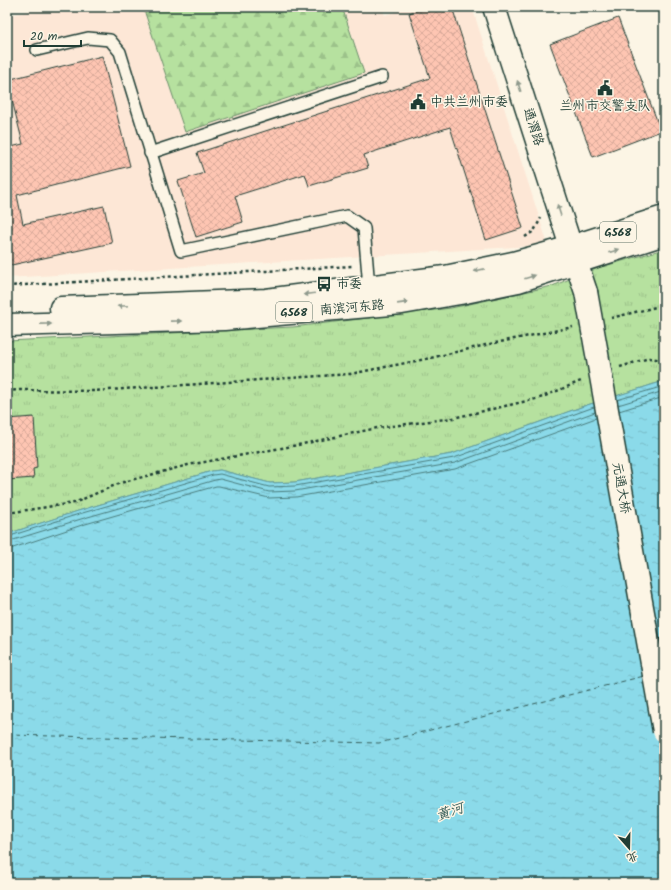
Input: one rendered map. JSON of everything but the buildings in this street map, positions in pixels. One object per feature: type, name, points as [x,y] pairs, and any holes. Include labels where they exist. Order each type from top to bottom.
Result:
[{"type":"main road","name":"通渭路","points":[[495,7],[574,255]]},
{"type":"main road","name":"南滨河东路","points":[[7,324],[224,320],[293,312],[402,303],[518,281],[574,255],[664,217]]},
{"type":"main road","name":"南滨河东路","points":[[7,311],[266,300],[445,276],[513,263],[574,255],[664,234]]},
{"type":"main road","name":"元通大桥","points":[[574,255],[586,292],[664,732]]},
{"type":"lane","points":[[37,50],[88,38],[110,40],[120,52],[181,252],[347,216],[364,228],[369,287]]},
{"type":"lane","points":[[150,152],[382,76]]},
{"type":"path","points":[[606,319],[664,305]]},
{"type":"path","points":[[7,392],[20,390],[94,391],[350,374],[576,326]]},
{"type":"path","points":[[616,369],[649,358],[664,360]]},
{"type":"path","points":[[7,513],[74,503],[120,483],[188,465],[298,445],[377,428],[453,418],[540,398],[582,381]]},
{"type":"shaded area","points":[[46,7],[382,7],[385,15],[410,7],[472,7],[548,245],[7,278],[7,16]]},
{"type":"green space","points":[[143,7],[342,7],[364,73],[185,132]]},
{"type":"green space","points":[[664,249],[664,381],[584,406],[452,454],[295,482],[270,483],[220,470],[212,471],[7,534],[7,341],[293,327],[451,308],[552,286],[601,267]]},
{"type":"water","name":"黄河","points":[[664,381],[664,883],[7,883],[7,534],[212,471],[220,470],[270,483],[295,482],[452,454],[584,406]]},
{"type":"ferry route","points":[[7,735],[379,743],[644,676]]},
{"type":"place","name":"兰州市交警支队","points":[[605,88]]},
{"type":"place","name":"中共兰州市委","points":[[418,102]]},
{"type":"place","name":"市委","points":[[324,284]]}]
